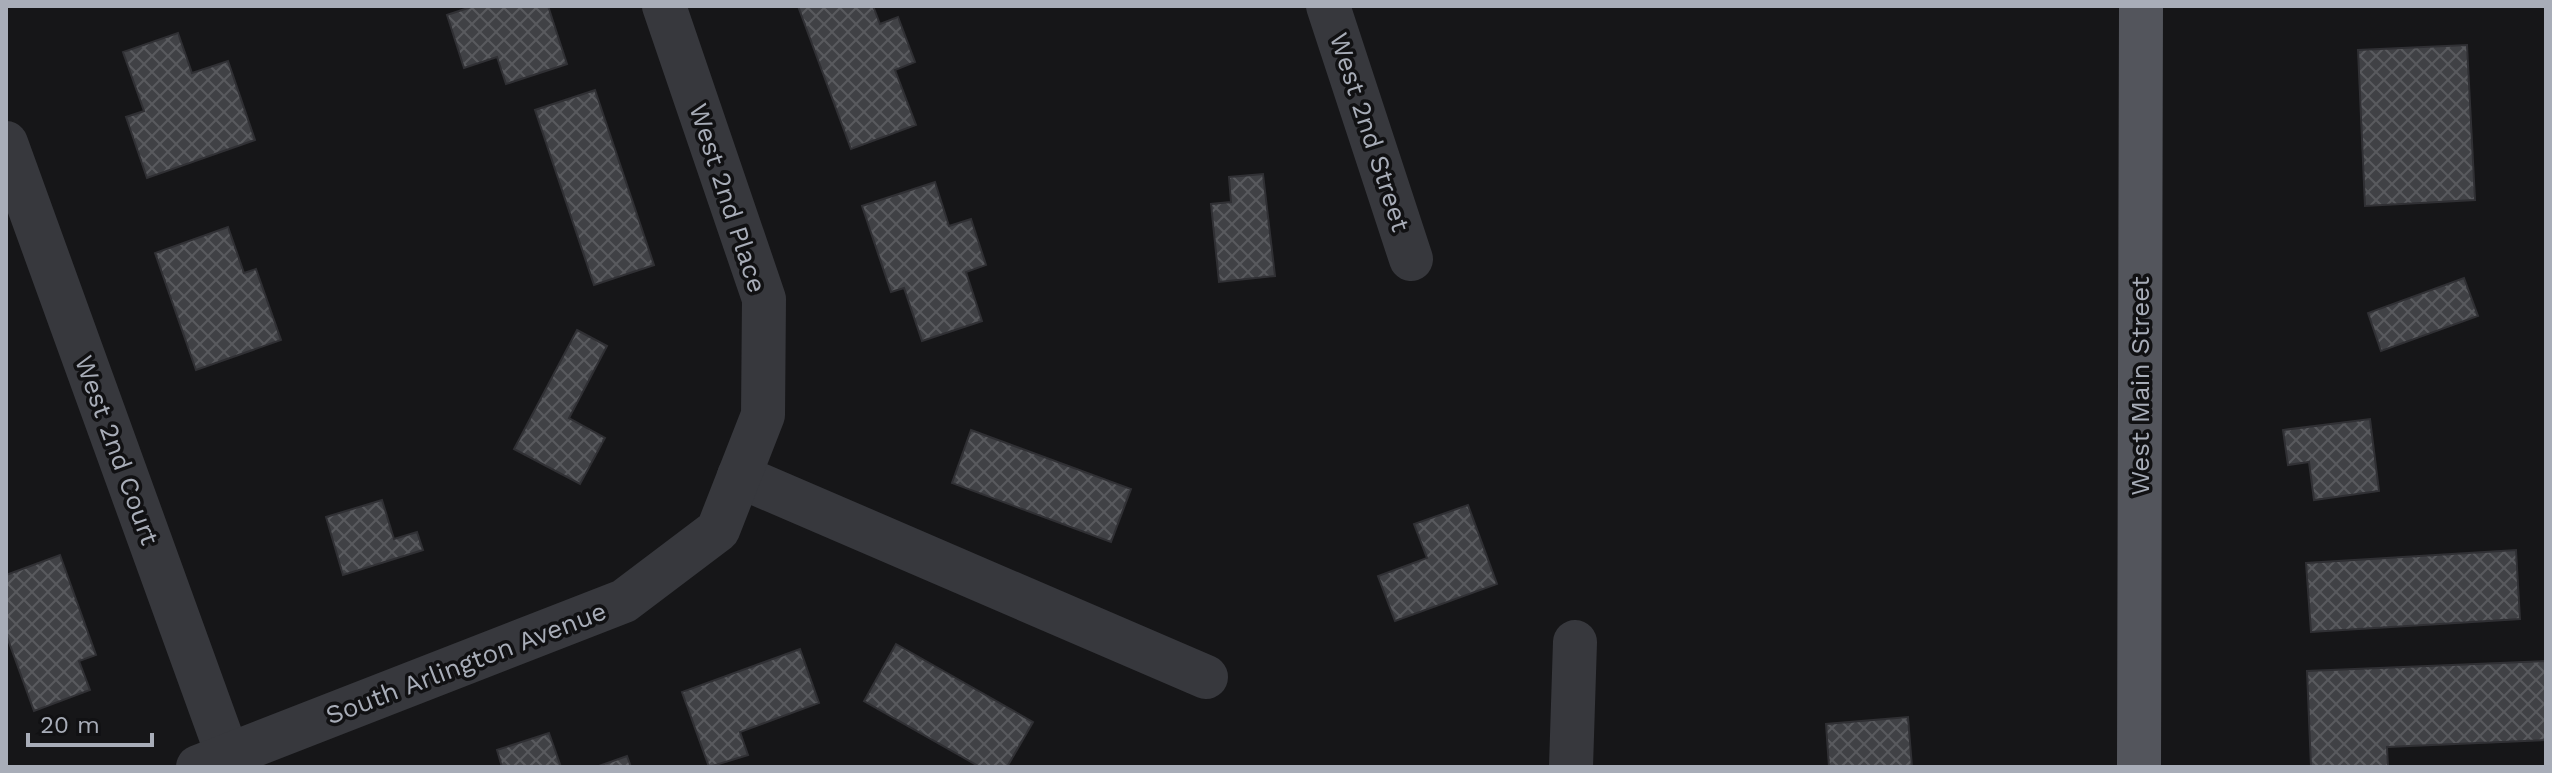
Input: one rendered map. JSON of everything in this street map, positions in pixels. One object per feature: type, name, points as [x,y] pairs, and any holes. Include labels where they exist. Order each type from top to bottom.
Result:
[{"type":"main road","name":"West Main Street","points":[[2139,767],[2141,6]]},
{"type":"street","name":"West 2nd Place","points":[[664,6],[764,299],[763,415],[718,530]]},
{"type":"street","name":"West 2nd Street","points":[[1328,6],[1411,259]]},
{"type":"street","name":"West 2nd Court","points":[[6,143],[213,762]]},
{"type":"street","points":[[739,476],[1206,677]]},
{"type":"street","name":"South Arlington Avenue","points":[[213,762],[624,601],[718,530]]},
{"type":"street","points":[[1571,767],[1575,642]]},
{"type":"building","points":[[474,6],[548,6],[567,64],[506,84],[497,57],[464,68],[447,15]]},
{"type":"building","points":[[798,6],[873,6],[880,24],[898,17],[915,62],[895,70],[916,125],[851,149]]},
{"type":"building","points":[[178,33],[192,73],[228,61],[255,140],[147,178],[126,117],[144,111],[123,52]]},
{"type":"building","points":[[2467,45],[2475,200],[2365,206],[2358,50]]},
{"type":"building","points":[[595,90],[654,265],[594,285],[535,110]]},
{"type":"building","points":[[1263,174],[1275,276],[1219,282],[1211,204],[1231,202],[1229,177]]},
{"type":"building","points":[[935,182],[949,226],[971,219],[986,265],[966,272],[982,321],[922,341],[904,288],[891,292],[862,206]]},
{"type":"building","points":[[228,227],[244,273],[256,269],[281,340],[196,370],[155,253]]},
{"type":"building","points":[[2464,278],[2478,316],[2381,351],[2368,313]]},
{"type":"building","points":[[577,330],[607,346],[569,418],[605,438],[580,484],[514,449]]},
{"type":"building","points":[[2370,419],[2379,491],[2314,500],[2309,462],[2288,465],[2283,430]]},
{"type":"building","points":[[971,430],[1131,489],[1111,542],[952,483]]},
{"type":"building","points":[[382,500],[394,539],[417,532],[423,550],[343,575],[326,517]]},
{"type":"building","points":[[1468,505],[1497,584],[1395,621],[1378,576],[1427,558],[1414,524]]},
{"type":"building","points":[[2516,550],[2520,619],[2311,632],[2306,563]]},
{"type":"building","points":[[60,555],[96,655],[79,661],[90,690],[34,711],[6,634],[6,575]]},
{"type":"building","points":[[896,644],[1033,722],[1007,767],[980,767],[864,701]]},
{"type":"building","points":[[800,649],[819,703],[740,732],[748,755],[709,767],[682,692]]},
{"type":"building","points":[[2546,661],[2546,740],[2387,747],[2388,767],[2311,767],[2307,671]]},
{"type":"building","points":[[1908,717],[1912,767],[1829,767],[1826,724]]},
{"type":"building","points":[[549,733],[561,767],[502,767],[497,750]]},
{"type":"building","points":[[627,756],[631,767],[596,767]]}]
